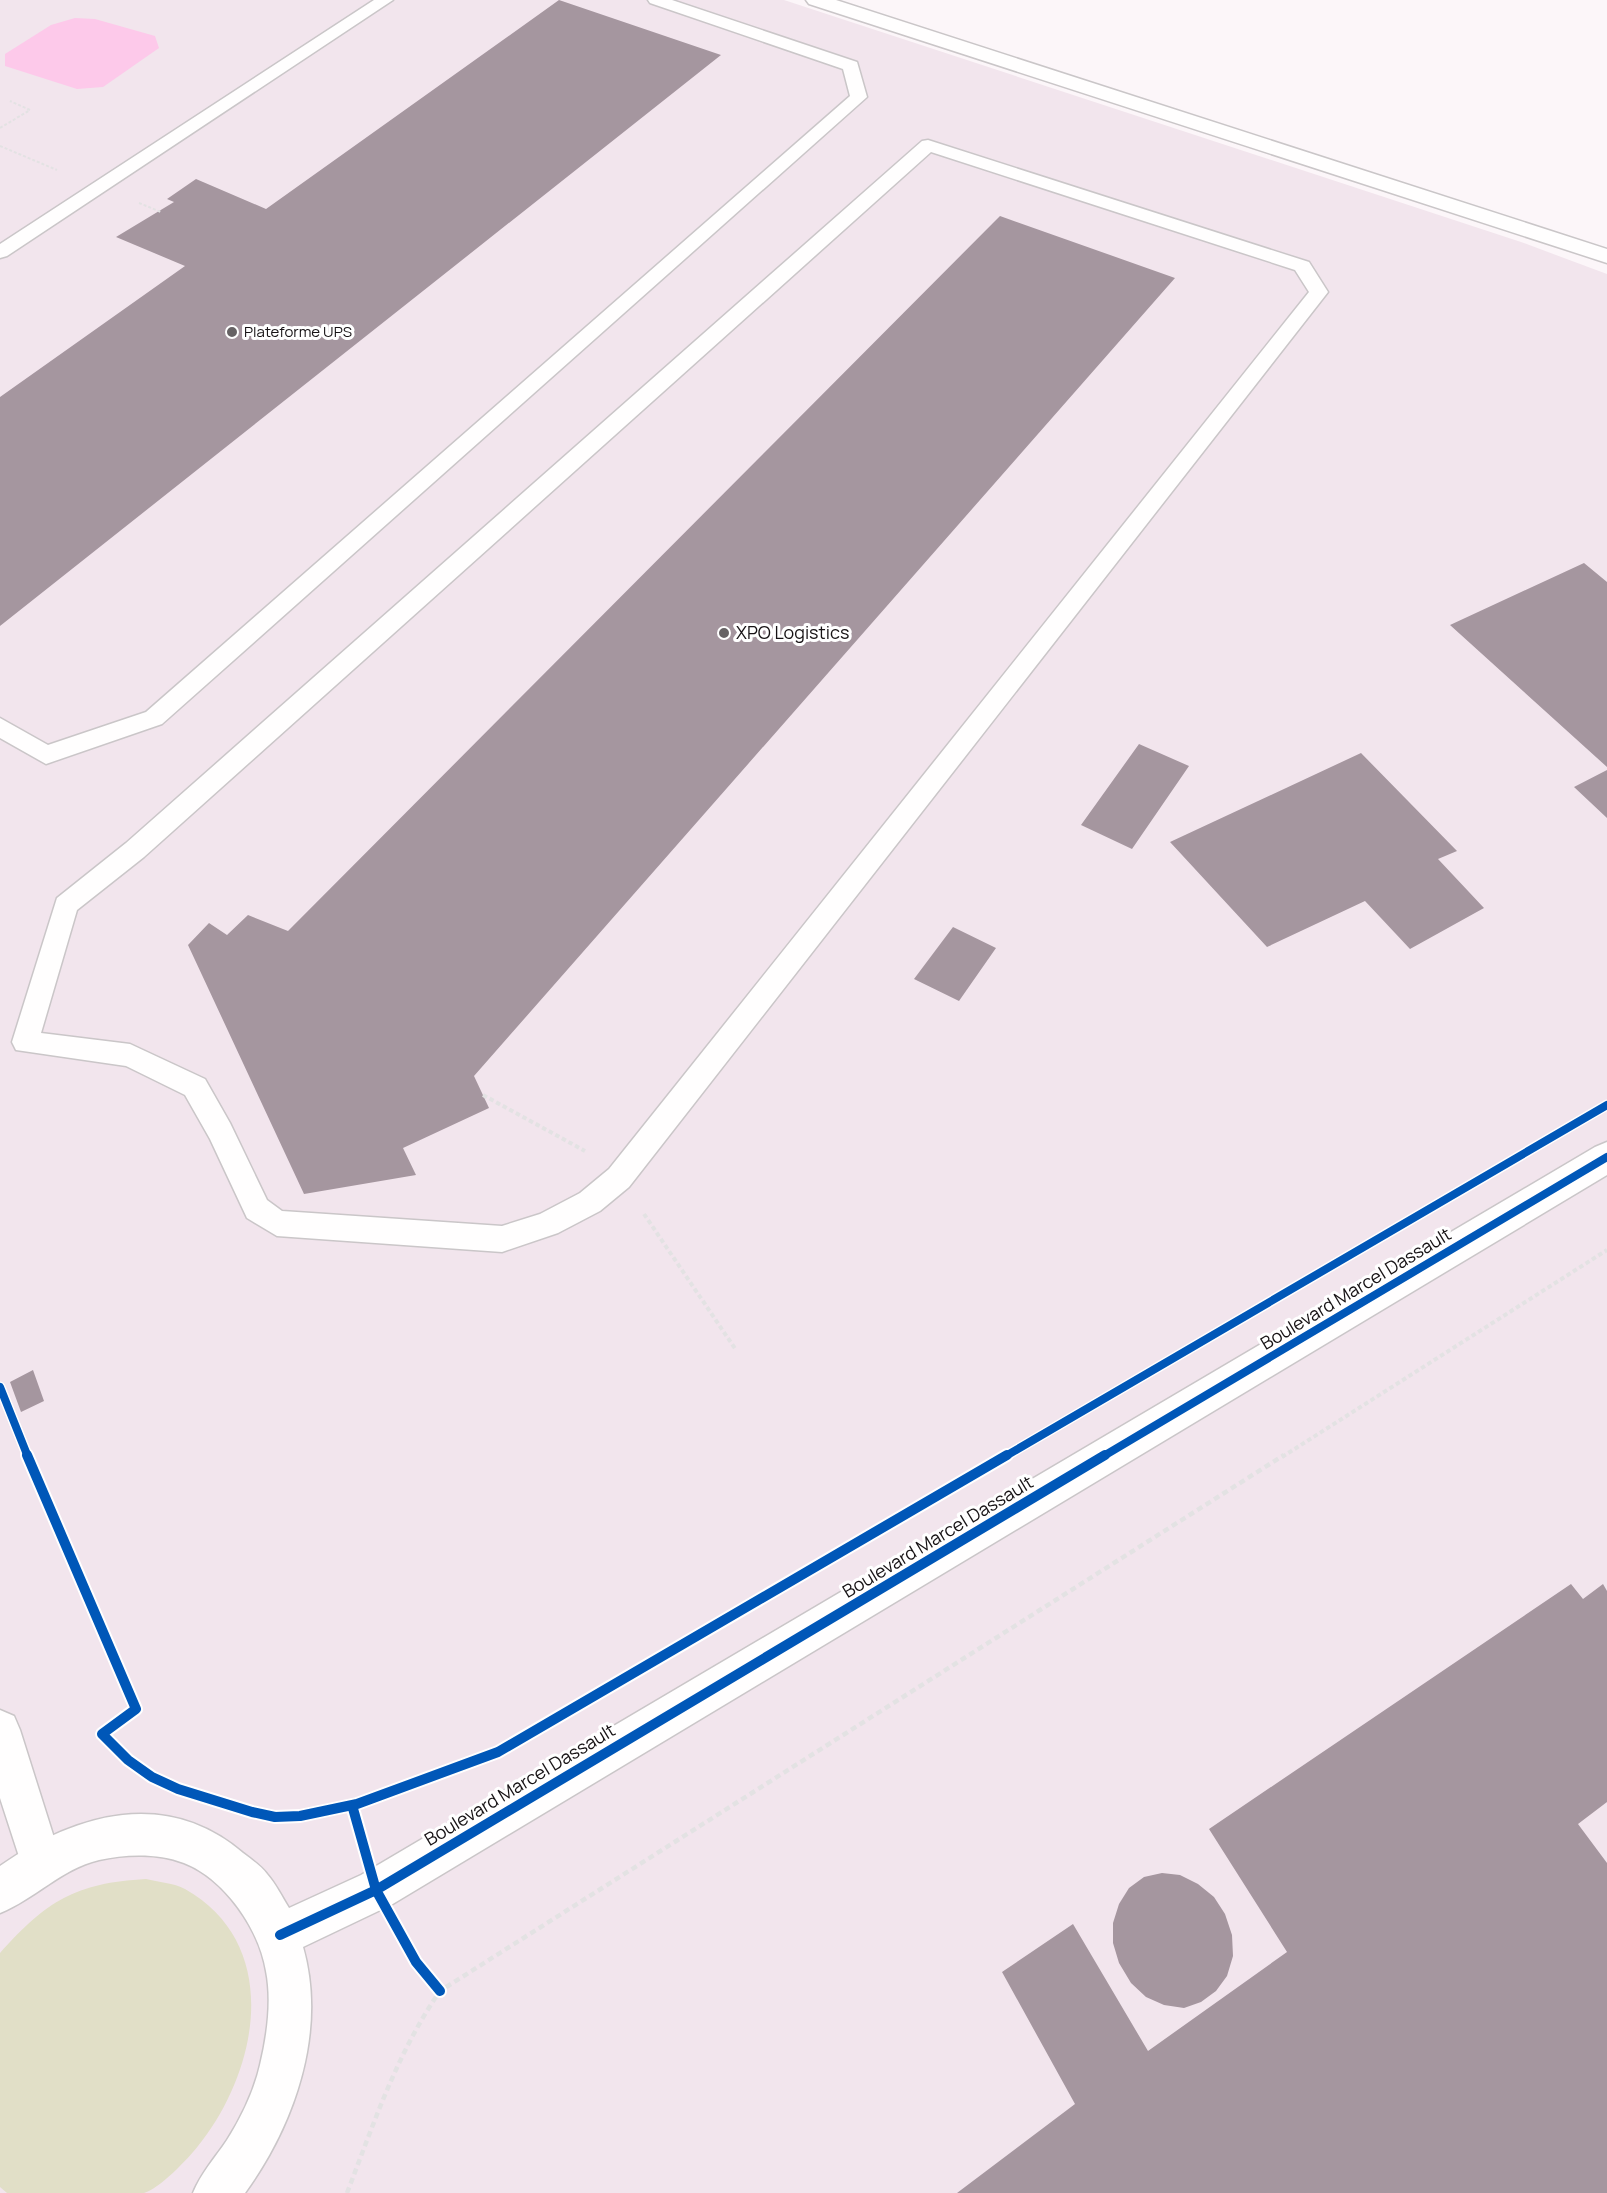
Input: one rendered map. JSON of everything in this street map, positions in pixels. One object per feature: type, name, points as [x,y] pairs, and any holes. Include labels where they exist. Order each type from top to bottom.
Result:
[{"type":"street","points":[[816,0],[1607,256]]},
{"type":"street","name":"Boulevard Marcel Dassault","points":[[280,1935],[376,1890],[1607,1157]]},
{"type":"street","points":[[0,1730],[41,1863]]},
{"type":"street","points":[[0,1892],[41,1863],[82,1844],[123,1835],[164,1836],[201,1847],[234,1868],[260,1897],[280,1935],[289,1979],[290,2026],[281,2076],[263,2125],[234,2172],[216,2193]]},
{"type":"lane","points":[[0,252],[385,0]]},
{"type":"lane","points":[[0,727],[46,755],[154,718],[859,97],[851,66],[656,0]]},
{"type":"lane","points":[[928,145],[1302,266],[1319,292],[619,1178],[590,1202],[548,1224],[502,1239],[277,1223],[257,1209],[220,1131],[195,1087],[130,1055],[25,1042],[66,905],[135,849],[928,145]]},
{"type":"path","points":[[0,128],[30,110],[10,101]]},
{"type":"path","points":[[347,2193],[401,2055],[423,2014],[440,1991],[1607,1250]]},
{"type":"path","points":[[434,1984],[440,1991]]},
{"type":"shaded area","points":[[0,0],[784,0],[1521,242],[1607,274],[1607,2193],[0,2193]]},
{"type":"shaded area","points":[[75,18],[95,19],[155,36],[159,48],[103,87],[77,89],[5,66],[5,54],[51,25]]},
{"type":"shaded area","points":[[146,1879],[185,1889],[216,1913],[237,1942],[248,1975],[251,2011],[246,2047],[235,2082],[219,2116],[198,2146],[173,2173],[150,2191],[144,2193],[7,2193],[0,2187],[0,1953],[33,1920],[64,1898],[100,1885]]},
{"type":"building","name":"Plateforme UPS","points":[[559,0],[721,55],[0,626],[0,397],[185,266],[116,237],[174,202],[167,199],[196,179],[266,209]]},
{"type":"building","name":"XPO Logistics","points":[[1000,216],[1175,278],[474,1076],[489,1108],[403,1148],[416,1175],[304,1194],[188,945],[209,923],[227,935],[248,915],[288,931]]},
{"type":"building","points":[[1584,563],[1607,582],[1607,767],[1450,625]]},
{"type":"building","points":[[1139,744],[1189,766],[1132,849],[1081,825]]},
{"type":"building","points":[[1361,753],[1457,851],[1438,859],[1484,908],[1410,949],[1365,901],[1267,947],[1170,842]]},
{"type":"building","points":[[1607,770],[1607,818],[1574,787]]},
{"type":"building","points":[[953,927],[996,948],[959,1001],[914,979]]},
{"type":"building","points":[[33,1370],[44,1401],[21,1412],[10,1382]]},
{"type":"building","points":[[1571,1584],[1583,1599],[1603,1584],[1607,1591],[1607,1802],[1578,1824],[1607,1863],[1607,2193],[957,2193],[1075,2104],[1002,1972],[1073,1924],[1148,2051],[1287,1952],[1209,1829]]},
{"type":"building","points":[[1162,1873],[1180,1875],[1198,1884],[1214,1897],[1225,1914],[1232,1935],[1233,1956],[1227,1976],[1216,1991],[1201,2002],[1184,2008],[1164,2005],[1146,1997],[1131,1983],[1119,1963],[1113,1943],[1113,1923],[1119,1904],[1129,1888],[1144,1877]]},
{"type":"cycle path","points":[[0,1387],[52,1517],[136,1709],[102,1734],[140,1769],[164,1784],[178,1789],[267,1816],[300,1816],[328,1812],[387,1794],[498,1752],[1607,1105]]},
{"type":"cycle path","points":[[280,1935],[376,1890],[1607,1157]]},
{"type":"cycle path","points":[[352,1805],[376,1890],[416,1962],[440,1991]]},
{"type":"place","name":"Plateforme UPS","points":[[232,332]]},
{"type":"place","name":"XPO Logistics","points":[[724,633]]}]
